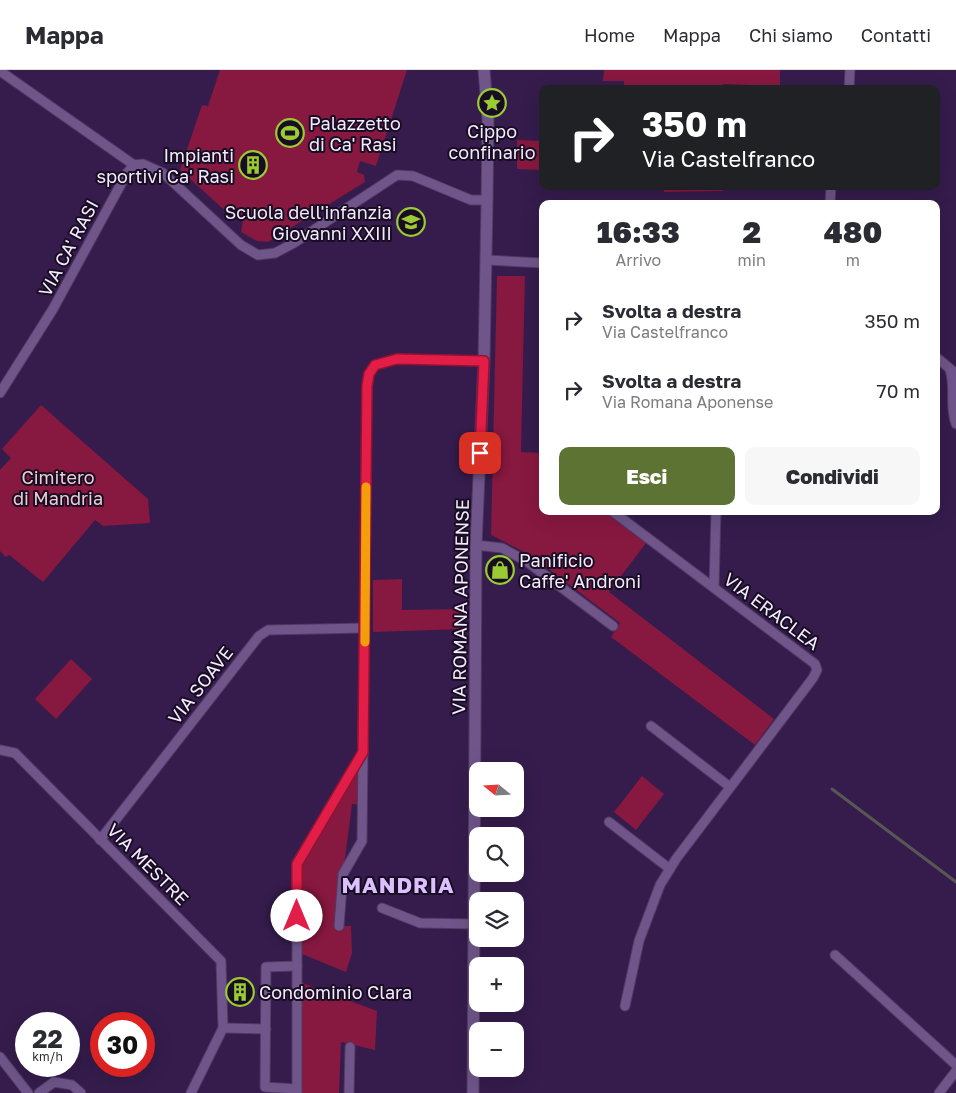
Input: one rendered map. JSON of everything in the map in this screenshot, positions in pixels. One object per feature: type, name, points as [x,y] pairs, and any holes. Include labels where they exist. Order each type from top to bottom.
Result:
[{"type":"street","name":"VIA ROMANA APONENSE","points":[[474,892],[476,545],[487,260],[488,119],[484,70]]},
{"type":"street","points":[[849,85],[850,70]]},
{"type":"street","points":[[0,71],[134,165],[143,164],[163,172],[241,245],[258,255],[275,253],[294,243],[397,175],[413,176],[472,200],[487,200]]},
{"type":"street","name":"VIA CA' RASI","points":[[0,393],[53,310],[127,173],[134,165]]},
{"type":"street","points":[[487,260],[539,263]]},
{"type":"street","points":[[339,926],[343,874],[362,841],[367,386],[369,374],[375,365],[397,359],[484,361]]},
{"type":"street","points":[[940,361],[953,372],[956,385],[954,411],[956,424]]},
{"type":"street","name":"VIA ERACLEA","points":[[617,515],[815,664],[817,670],[796,702],[730,787],[660,885],[639,941],[625,1006]]},
{"type":"street","points":[[714,586],[716,515]]},
{"type":"street","points":[[476,545],[502,548],[526,561],[613,626]]},
{"type":"street","name":"VIA SOAVE","points":[[100,840],[259,636],[268,630],[365,628]]},
{"type":"street","points":[[651,726],[730,787]]},
{"type":"street","name":"VIA MESTRE","points":[[0,750],[15,753],[221,961],[223,1028],[191,1093]]},
{"type":"street","points":[[297,966],[266,967],[265,1087],[297,1091],[297,966],[297,864],[363,752]]},
{"type":"street","points":[[609,822],[670,869]]},
{"type":"street","points":[[382,908],[420,923],[469,924]]},
{"type":"street","name":"VIA ROMANA APONENSE","points":[[473,1093],[474,947]]},
{"type":"street","points":[[835,955],[956,1065]]},
{"type":"street","points":[[223,1028],[266,1029]]},
{"type":"street","points":[[349,1093],[350,1047]]},
{"type":"street","points":[[0,1057],[28,1093]]},
{"type":"street","points":[[939,1093],[956,1071]]},
{"type":"street","points":[[39,1093],[54,1082],[72,1085],[81,1093]]},
{"type":"green space","name":"Palazzetto di Ca' Rasi","points":[[220,70],[407,70],[376,166],[360,161],[357,172],[364,175],[365,182],[268,242],[257,241],[241,232],[243,221],[231,216],[180,170],[202,105],[208,106]]},
{"type":"green space","points":[[604,70],[780,70],[780,85],[624,85],[624,81],[603,81]]},
{"type":"green space","points":[[517,140],[539,141],[539,170],[517,169]]},
{"type":"green space","points":[[664,190],[723,190],[723,191],[664,192]]},
{"type":"green space","points":[[497,276],[525,276],[521,452],[539,453],[539,515],[610,515],[646,543],[609,592],[774,719],[755,745],[611,637],[620,623],[530,555],[491,535]]},
{"type":"green space","name":"Cimitero di Mandria","points":[[41,405],[148,499],[150,523],[103,526],[95,520],[43,582],[9,555],[6,557],[0,551],[0,470],[11,458],[2,449]]},
{"type":"green space","points":[[402,579],[402,610],[463,609],[463,629],[373,632],[373,580]]},
{"type":"green space","points":[[71,659],[92,679],[56,719],[35,699]]},
{"type":"green space","points":[[363,752],[363,805],[352,804],[343,874],[340,926],[351,926],[352,953],[346,972],[297,952],[297,863]]},
{"type":"green space","points":[[642,776],[664,794],[636,830],[614,812]]},
{"type":"green space","points":[[297,981],[377,1011],[375,1050],[341,1042],[339,1093],[297,1093]]},
{"type":"waterway","points":[[832,789],[956,882]]},
{"type":"slow traffic","points":[[365,642],[366,487]]},
{"type":"place","name":"Cippo confinario","points":[[492,103]]},
{"type":"place","name":"Palazzetto di Ca' Rasi","points":[[290,133]]},
{"type":"place","name":"Impianti sportivi Ca' Rasi","points":[[253,165]]},
{"type":"place","name":"Scuola dell'infanzia Giovanni XXIII","points":[[411,222]]},
{"type":"place","name":"Panificio Caffe' Androni","points":[[500,570]]},
{"type":"place","name":"Condominio Clara","points":[[240,992]]},
{"type":"district","name":"MANDRIA","points":[[398,884]]},
{"type":"route","points":[[297,916],[297,864],[363,752],[367,386],[369,374],[375,365],[397,359],[484,361],[480,453]]}]
